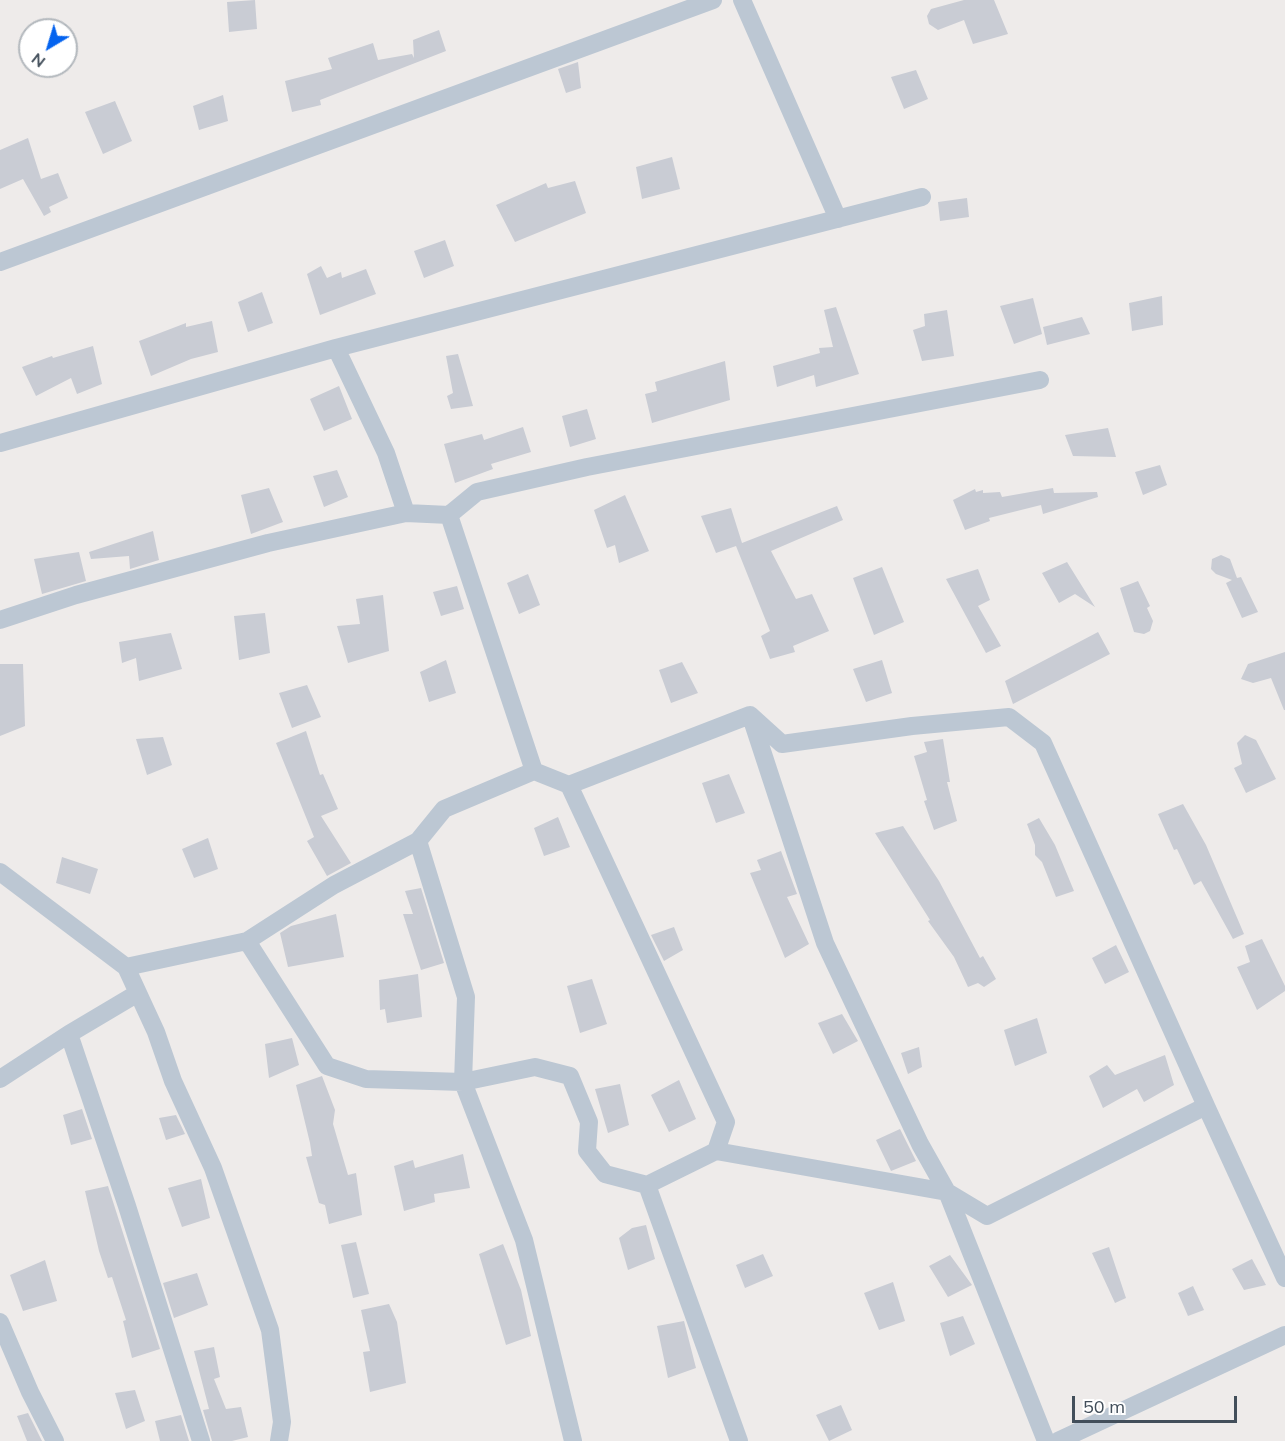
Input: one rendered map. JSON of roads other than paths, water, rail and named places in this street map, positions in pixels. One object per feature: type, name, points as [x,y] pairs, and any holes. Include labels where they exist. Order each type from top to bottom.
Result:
[{"type":"street","points":[[0,262],[713,0]]},
{"type":"street","points":[[742,0],[838,219]]},
{"type":"street","points":[[0,443],[336,348],[922,197]]},
{"type":"street","points":[[336,348],[386,453],[406,513]]},
{"type":"street","points":[[0,620],[76,595],[268,543],[406,513],[449,515],[477,492],[565,472],[1040,380]]},
{"type":"street","points":[[449,515],[534,771]]},
{"type":"street","points":[[126,967],[247,941],[334,885],[418,841],[444,809],[534,771],[569,785],[750,715]]},
{"type":"street","points":[[750,715],[782,744],[912,726],[1009,717],[1043,743],[1285,1278]]},
{"type":"street","points":[[750,715],[825,943],[920,1144],[947,1192],[1046,1441]]},
{"type":"street","points":[[569,785],[726,1122],[716,1151]]},
{"type":"street","points":[[418,841],[466,997],[463,1082],[524,1240],[573,1441]]},
{"type":"street","points":[[0,872],[126,967],[156,1032],[173,1081],[213,1168],[270,1330],[282,1422],[279,1441]]},
{"type":"street","points":[[247,941],[327,1066],[366,1079],[463,1082],[535,1066],[570,1076],[589,1122],[587,1151],[605,1174],[647,1185],[716,1151],[947,1192],[987,1216],[1206,1106]]},
{"type":"street","points":[[0,1079],[138,993]]},
{"type":"street","points":[[69,1034],[131,1217],[201,1441]]},
{"type":"street","points":[[647,1185],[739,1441]]},
{"type":"street","points":[[0,1322],[6,1352],[55,1441]]},
{"type":"street","points":[[1058,1441],[1285,1335]]}]
